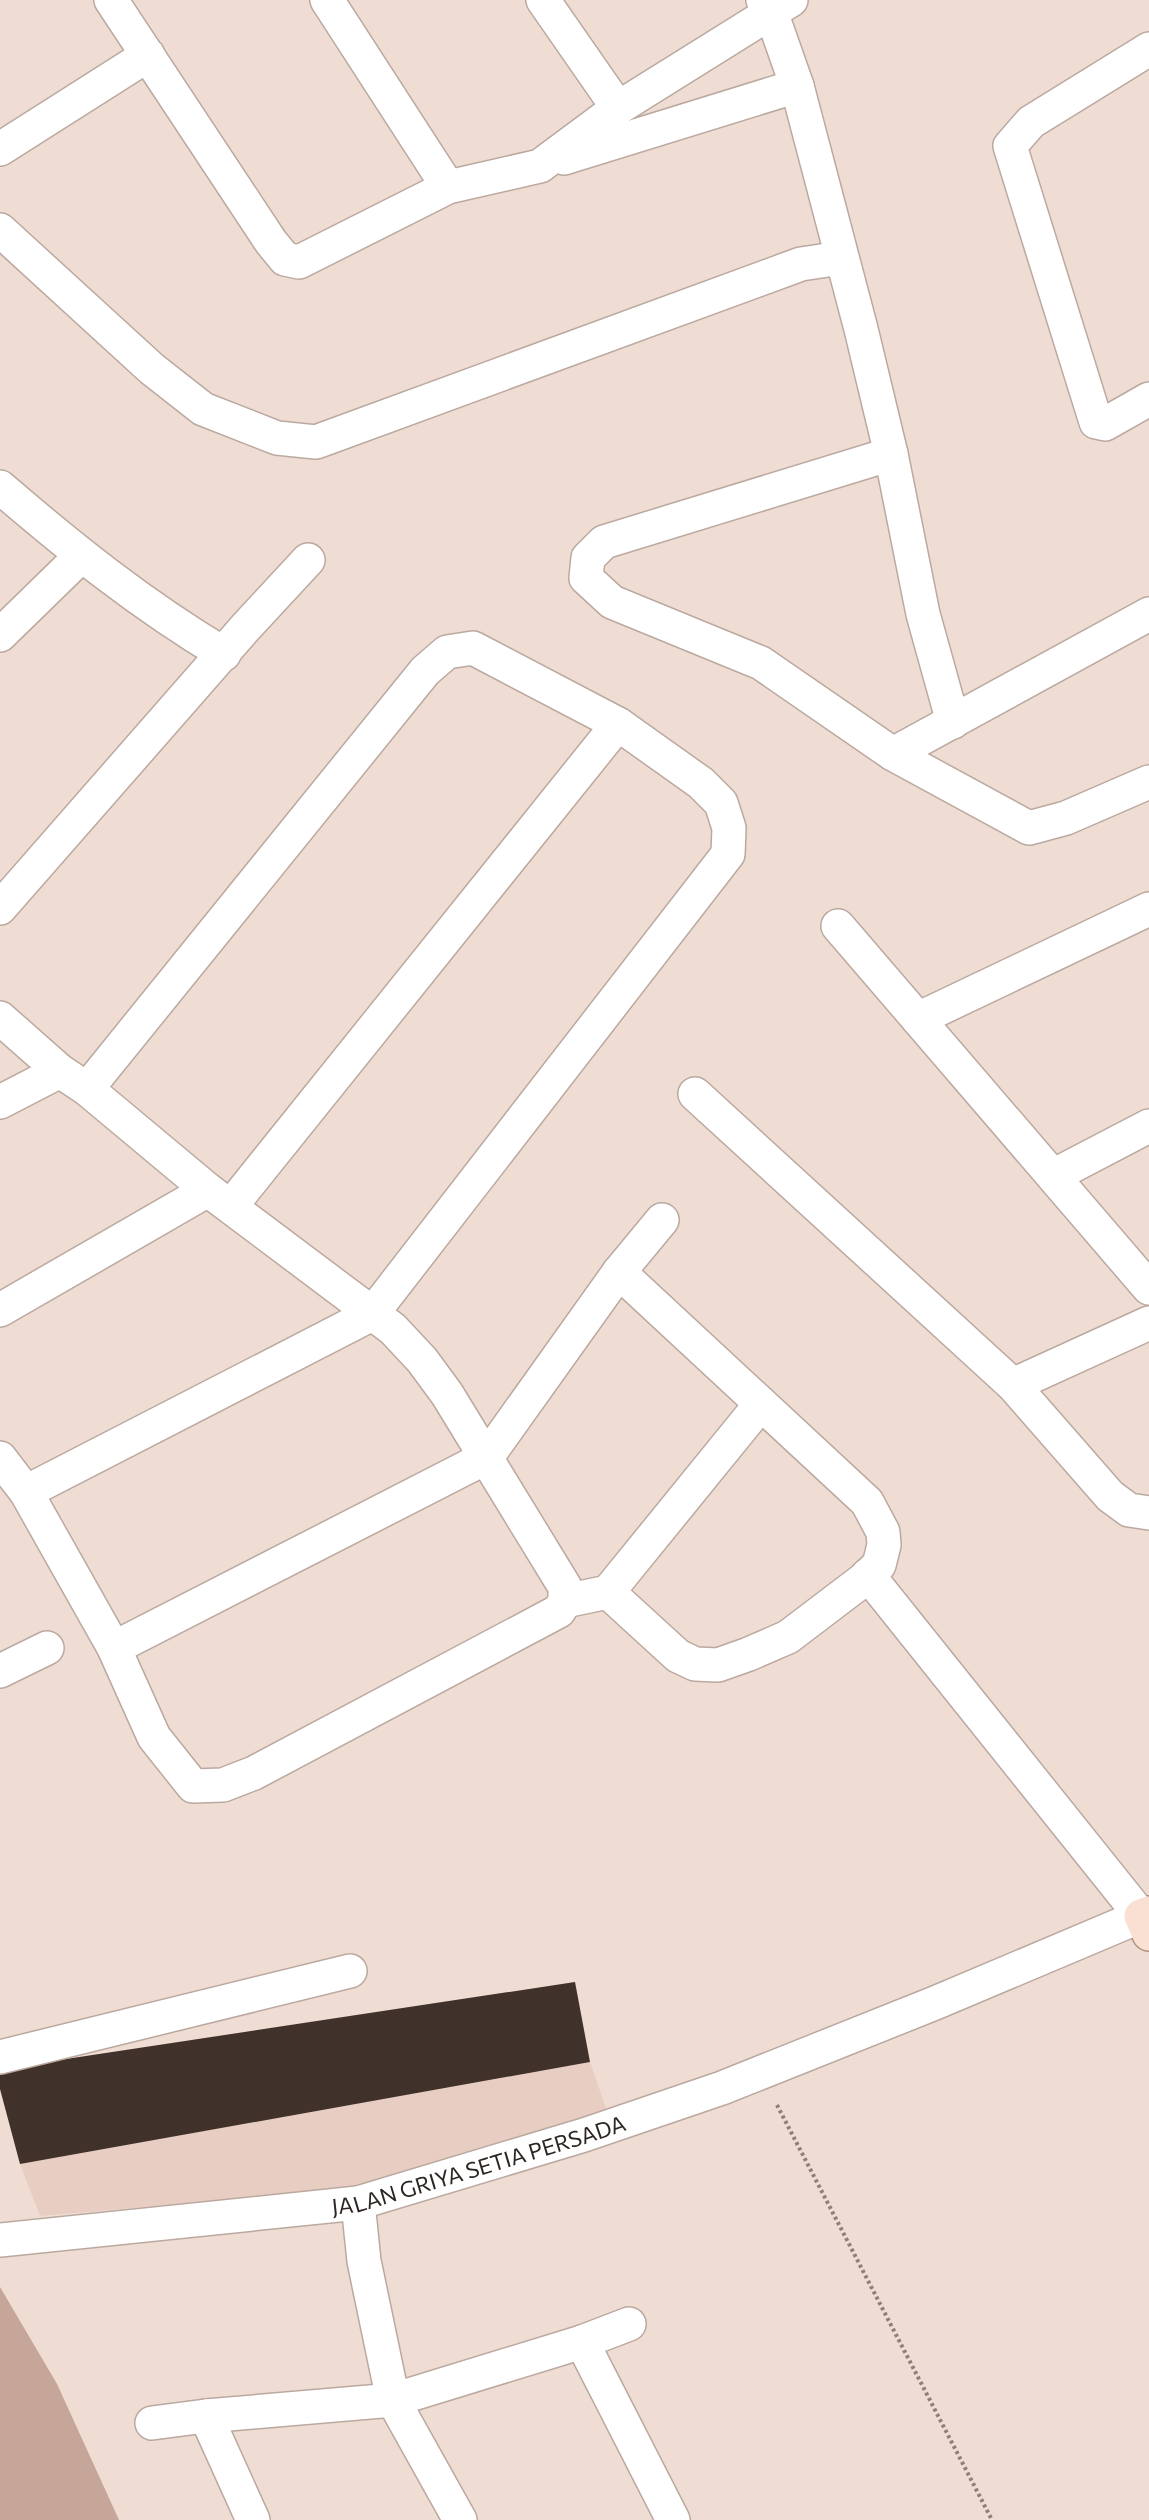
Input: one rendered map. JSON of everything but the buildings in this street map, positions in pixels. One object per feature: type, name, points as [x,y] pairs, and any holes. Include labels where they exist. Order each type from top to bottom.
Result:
[{"type":"street","points":[[111,0],[255,219],[285,259],[299,262],[448,187],[540,166],[797,86]]},
{"type":"street","points":[[327,0],[448,187]]},
{"type":"street","points":[[543,0],[618,108]]},
{"type":"street","points":[[540,166],[618,108],[775,4],[891,454],[923,615],[953,722]]},
{"type":"street","points":[[1149,49],[1030,122],[1010,146],[1096,422],[1105,424],[1149,399]]},
{"type":"street","points":[[0,149],[148,55]]},
{"type":"street","points":[[0,230],[152,369],[203,409],[277,438],[316,442],[801,264],[841,258]]},
{"type":"street","points":[[891,454],[604,542],[588,558],[586,578],[612,602],[761,663],[893,754],[1029,828],[1066,818],[1149,782]]},
{"type":"street","points":[[0,487],[81,556],[176,625],[224,654]]},
{"type":"street","points":[[0,635],[81,556]]},
{"type":"street","points":[[0,908],[245,628],[308,560]]},
{"type":"street","points":[[893,754],[1149,614]]},
{"type":"street","points":[[26,1492],[372,1314],[728,854],[729,828],[721,803],[701,783],[618,724],[473,648],[447,652],[425,671],[87,1089]]},
{"type":"street","points":[[0,1310],[220,1198],[618,724]]},
{"type":"street","points":[[918,1019],[1149,909]]},
{"type":"street","points":[[838,926],[1149,1288]]},
{"type":"street","points":[[0,1018],[60,1071],[87,1089],[220,1198],[393,1329],[422,1360],[487,1457],[565,1587],[565,1601],[559,1611],[254,1773],[223,1785],[193,1786],[154,1737],[114,1648],[26,1492],[0,1458]]},
{"type":"street","points":[[0,1102],[60,1071]]},
{"type":"street","points":[[695,1094],[1013,1385],[1110,1496],[1129,1510],[1149,1513]]},
{"type":"street","points":[[1053,1176],[1149,1126]]},
{"type":"street","points":[[114,1648],[487,1457],[619,1272],[662,1220]]},
{"type":"street","points":[[608,1592],[678,1656],[695,1664],[718,1665],[788,1637],[879,1565],[884,1545],[883,1532],[867,1502],[619,1272]]},
{"type":"street","points":[[1013,1385],[1149,1323]]},
{"type":"street","points":[[565,1601],[608,1592],[760,1405]]},
{"type":"street","points":[[868,1575],[1138,1923]]},
{"type":"street","points":[[0,1671],[47,1648]]},
{"type":"street","name":"JALAN GRIYA SETIA PERSADA","points":[[0,2240],[358,2203],[584,2135],[760,2073],[1138,1923]]},
{"type":"street","points":[[0,2057],[350,1971]]},
{"type":"street","points":[[358,2203],[364,2261],[393,2400],[460,2520]]},
{"type":"street","points":[[152,2423],[206,2416],[393,2400],[582,2342],[629,2324]]},
{"type":"street","points":[[582,2342],[673,2520]]},
{"type":"street","points":[[206,2416],[253,2520]]},
{"type":"path","points":[[760,2073],[992,2520]]},
{"type":"shaded area","points":[[575,1982],[590,2062],[607,2111],[350,2189],[40,2216],[20,2164],[0,2089],[0,2069]]},
{"type":"shaded area","points":[[0,2287],[57,2384],[119,2520],[0,2520]]}]
